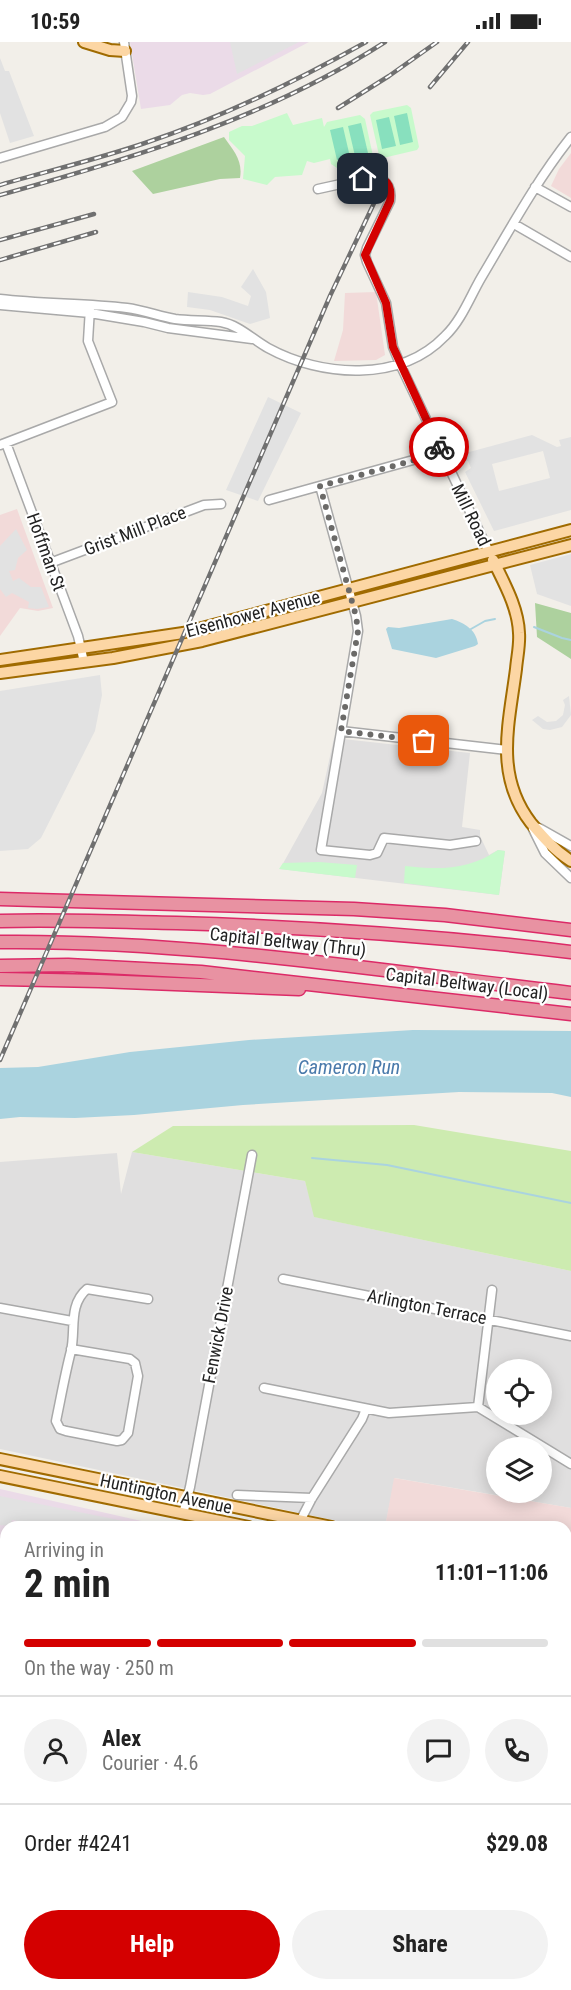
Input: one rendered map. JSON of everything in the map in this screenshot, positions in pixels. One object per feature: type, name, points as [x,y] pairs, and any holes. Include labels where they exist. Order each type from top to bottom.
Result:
[{"type":"highway","points":[[1,899],[354,909],[445,915],[571,930]]},
{"type":"highway","name":"Capital Beltway (Thru)","points":[[0,921],[96,921],[288,927],[423,936],[571,952]]},
{"type":"highway","name":"Capital Beltway (Thru)","points":[[0,942],[148,946],[239,954],[571,993]]},
{"type":"highway","name":"Capital Beltway (Local)","points":[[0,966],[68,965],[201,972],[571,1014]]},
{"type":"highway","points":[[0,980],[378,991]]},
{"type":"main road","points":[[84,42],[110,50],[124,46]]},
{"type":"main road","name":"Eisenhower Avenue","points":[[0,660],[183,633],[571,530]]},
{"type":"main road","name":"Eisenhower Avenue","points":[[0,674],[202,641],[571,545]]},
{"type":"main road","name":"Mill Road","points":[[489,552],[514,607],[520,635],[507,750],[508,771],[513,790],[529,821],[548,843],[571,861]]},
{"type":"main road","name":"Huntington Avenue","points":[[0,1459],[286,1521]]},
{"type":"main road","name":"Huntington Avenue","points":[[0,1476],[219,1521]]},
{"type":"street","points":[[0,158],[105,127],[118,120],[127,110],[132,96],[124,46]]},
{"type":"street","points":[[0,299],[90,309],[168,328],[253,339],[293,359],[338,370],[365,370],[400,364],[425,354],[455,324],[536,187],[571,137]]},
{"type":"street","name":"Mill Road","points":[[318,189],[377,176],[389,185],[390,201],[365,255],[386,303],[393,347],[400,364],[489,552]]},
{"type":"street","points":[[536,187],[571,207]]},
{"type":"street","points":[[514,224],[571,257]]},
{"type":"street","points":[[0,305],[90,309]]},
{"type":"street","points":[[3,444],[112,402],[88,341],[90,309]]},
{"type":"street","name":"Hoffman St","points":[[3,444],[50,563],[84,662]]},
{"type":"street","points":[[269,500],[441,453]]},
{"type":"street","points":[[320,486],[358,631],[321,850],[370,855],[377,853],[384,838],[450,845],[476,841]]},
{"type":"street","name":"Grist Mill Place","points":[[50,563],[204,505],[221,504]]},
{"type":"street","points":[[341,731],[507,750]]},
{"type":"street","name":"Mill Road","points":[[529,821],[557,840],[571,846]]},
{"type":"street","name":"Mill Road","points":[[529,821],[545,853],[571,878]]},
{"type":"street","name":"Fenwick Drive","points":[[183,1514],[252,1155]]},
{"type":"street","name":"Arlington Terrace","points":[[283,1279],[571,1336]]},
{"type":"street","points":[[71,1349],[130,1359],[135,1363],[138,1376],[128,1433],[122,1440],[106,1439],[60,1429],[56,1421],[71,1349],[72,1321],[79,1296],[87,1289],[147,1299]]},
{"type":"street","points":[[478,1407],[492,1290]]},
{"type":"street","points":[[0,1308],[72,1321]]},
{"type":"street","points":[[264,1388],[388,1413],[478,1407],[571,1464]]},
{"type":"street","points":[[300,1521],[366,1409]]},
{"type":"street","points":[[237,1495],[312,1498]]},
{"type":"shaded area","points":[[130,42],[309,42],[210,94],[190,93],[182,95],[170,105],[141,109]]},
{"type":"shaded area","points":[[230,42],[299,42],[237,74]]},
{"type":"shaded area","points":[[0,58],[5,71],[9,71],[34,136],[10,143],[0,113]]},
{"type":"shaded area","points":[[571,153],[571,198],[551,186],[559,169]]},
{"type":"shaded area","points":[[253,269],[266,292],[270,318],[250,324],[210,310],[187,307],[188,292],[222,297],[248,306],[251,296],[241,287]]},
{"type":"shaded area","points":[[376,292],[385,355],[376,360],[334,361],[343,330],[345,293]]},
{"type":"shaded area","points":[[268,397],[301,413],[258,501],[226,490]]},
{"type":"shaded area","points":[[532,435],[557,447],[561,446],[559,440],[571,437],[571,510],[494,531],[465,472],[471,468],[462,454]],"holes":[[[543,451],[550,478],[499,491],[492,464]]]},
{"type":"shaded area","points":[[17,509],[53,608],[38,611],[20,608],[0,636],[0,515]]},
{"type":"shaded area","points":[[16,529],[27,550],[18,558],[15,570],[9,571],[13,581],[19,578],[31,587],[41,587],[49,607],[28,608],[29,602],[12,593],[6,597],[0,589],[0,546]]},
{"type":"shaded area","points":[[571,554],[571,606],[537,594],[530,565]]},
{"type":"shaded area","points":[[100,675],[102,695],[95,731],[41,838],[28,849],[0,851],[0,691]]},
{"type":"shaded area","points":[[569,696],[571,715],[562,727],[543,729],[532,720],[538,716],[547,722],[556,721],[563,715],[565,705],[563,700]]},
{"type":"shaded area","points":[[334,738],[470,753],[462,827],[480,830],[480,836],[489,855],[498,850],[505,851],[499,895],[280,869],[322,793]]},
{"type":"shaded area","points":[[132,1152],[305,1181],[315,1217],[571,1271],[571,1508],[542,1503],[552,1503],[552,1437],[486,1437],[486,1494],[395,1478],[386,1521],[338,1521],[0,1449],[0,1162],[117,1153],[121,1194]]},
{"type":"shaded area","points":[[394,1478],[486,1494],[486,1503],[542,1503],[571,1508],[571,1521],[386,1521]]},
{"type":"shaded area","points":[[0,1489],[141,1521],[0,1521]]},
{"type":"shaded area","points":[[0,1496],[123,1521],[12,1520],[0,1521]]},
{"type":"green space","points":[[407,105],[411,108],[419,147],[417,150],[383,158],[379,155],[370,115],[373,112]]},
{"type":"green space","points":[[287,113],[293,125],[322,118],[324,127],[327,122],[360,115],[365,119],[373,156],[370,161],[337,168],[331,164],[330,159],[314,163],[307,161],[302,175],[275,177],[267,185],[243,179],[245,156],[229,140],[229,132]]},
{"type":"green space","points":[[407,113],[413,142],[400,145],[394,116]]},
{"type":"green space","points":[[389,117],[396,146],[382,149],[376,120]]},
{"type":"green space","points":[[361,123],[368,153],[355,156],[348,126]]},
{"type":"green space","points":[[343,127],[350,157],[337,160],[330,130]]},
{"type":"green space","points":[[224,137],[239,161],[240,178],[220,179],[153,194],[132,171]]},
{"type":"green space","points":[[535,603],[571,613],[571,659],[537,637]]},
{"type":"green space","points":[[498,850],[505,851],[499,895],[404,883],[405,866],[442,868],[465,865],[487,857]]},
{"type":"green space","points":[[319,862],[357,865],[355,878],[279,869],[283,863]]},
{"type":"green space","points":[[414,1125],[571,1151],[571,1271],[314,1217],[305,1181],[132,1152],[173,1126]]},
{"type":"water","points":[[452,619],[472,631],[478,644],[436,658],[392,649],[386,629],[388,627],[399,628]]},
{"type":"water","name":"Cameron Run","points":[[413,1030],[571,1031],[571,1097],[552,1093],[459,1092],[243,1105],[134,1115],[0,1119],[0,1068],[38,1067],[130,1052],[249,1040]]},
{"type":"waterway","points":[[471,629],[485,621],[495,619]]},
{"type":"waterway","points":[[534,627],[571,640]]},
{"type":"waterway","points":[[312,1158],[387,1165],[571,1203]]},
{"type":"railway","points":[[0,185],[91,160],[174,133],[285,85],[366,42]]},
{"type":"railway","points":[[0,195],[150,150],[247,114],[294,93],[385,42]]},
{"type":"railway","points":[[338,108],[437,42]]},
{"type":"railway","points":[[430,87],[468,42]]},
{"type":"railway","points":[[0,1060],[330,296],[376,199]]},
{"type":"railway","points":[[0,240],[94,214]]},
{"type":"railway","points":[[0,260],[96,232]]},
{"type":"way so far","points":[[424,741],[341,731],[358,631],[356,616],[320,486],[441,453],[439,447]]},
{"type":"route","points":[[363,179],[377,176],[389,185],[390,201],[365,255],[386,303],[393,347],[439,447]]}]
